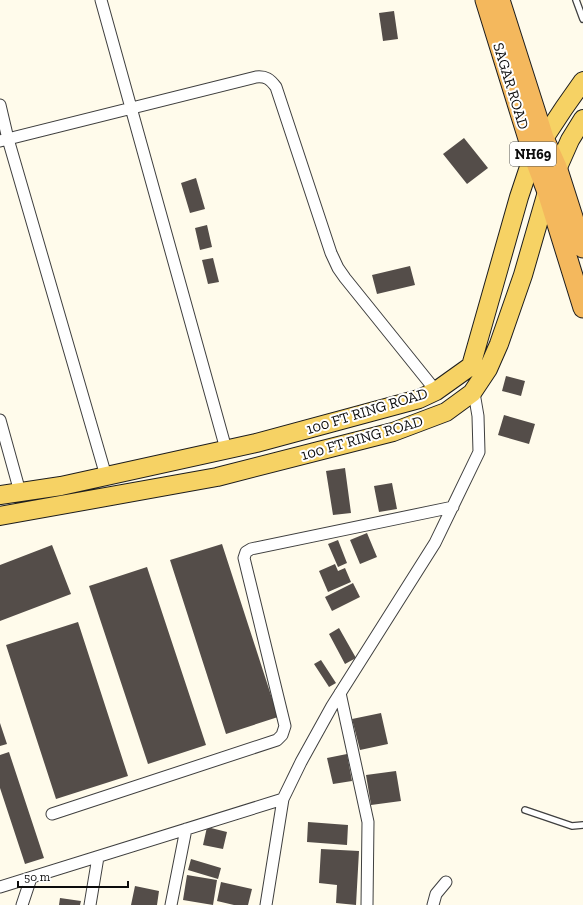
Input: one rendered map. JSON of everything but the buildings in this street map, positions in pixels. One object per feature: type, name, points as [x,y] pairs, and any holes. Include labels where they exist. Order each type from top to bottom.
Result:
[{"type":"highway","name":"SAGAR ROAD","points":[[485,0],[533,155],[548,192],[583,308]]},
{"type":"highway","name":"SAGAR ROAD","points":[[500,0],[544,138],[557,167],[583,248]]},
{"type":"main road","points":[[471,366],[519,197],[533,155],[583,81]]},
{"type":"main road","name":"100 FT RING ROAD","points":[[0,516],[217,477],[393,432],[446,412],[474,390],[488,369],[499,344],[524,275],[548,192],[557,167],[570,140],[583,119]]},
{"type":"main road","name":"100 FT RING ROAD","points":[[0,495],[61,486],[226,450],[419,399],[436,390],[471,366]]},
{"type":"street","points":[[101,0],[226,450]]},
{"type":"street","points":[[4,140],[256,77],[264,76],[271,80],[276,87],[331,253],[338,268],[354,290],[436,390]]},
{"type":"street","points":[[0,105],[4,140],[106,476]]},
{"type":"street","points":[[266,905],[283,799],[301,762],[340,693],[435,543],[479,452],[478,416],[471,366]]},
{"type":"street","points":[[0,420],[20,492]]},
{"type":"street","points":[[52,814],[277,740],[282,735],[285,726],[244,558],[246,552],[251,549],[453,507]]},
{"type":"street","points":[[340,693],[368,822],[367,905]]},
{"type":"street","points":[[0,887],[283,799]]},
{"type":"street","points":[[171,905],[186,829]]},
{"type":"street","points":[[90,905],[98,857]]},
{"type":"street","points":[[22,905],[31,878]]},
{"type":"street","points":[[433,905],[436,894],[446,882]]},
{"type":"lane","points":[[576,0],[583,19]]},
{"type":"lane","points":[[525,810],[572,826],[583,825]]}]
